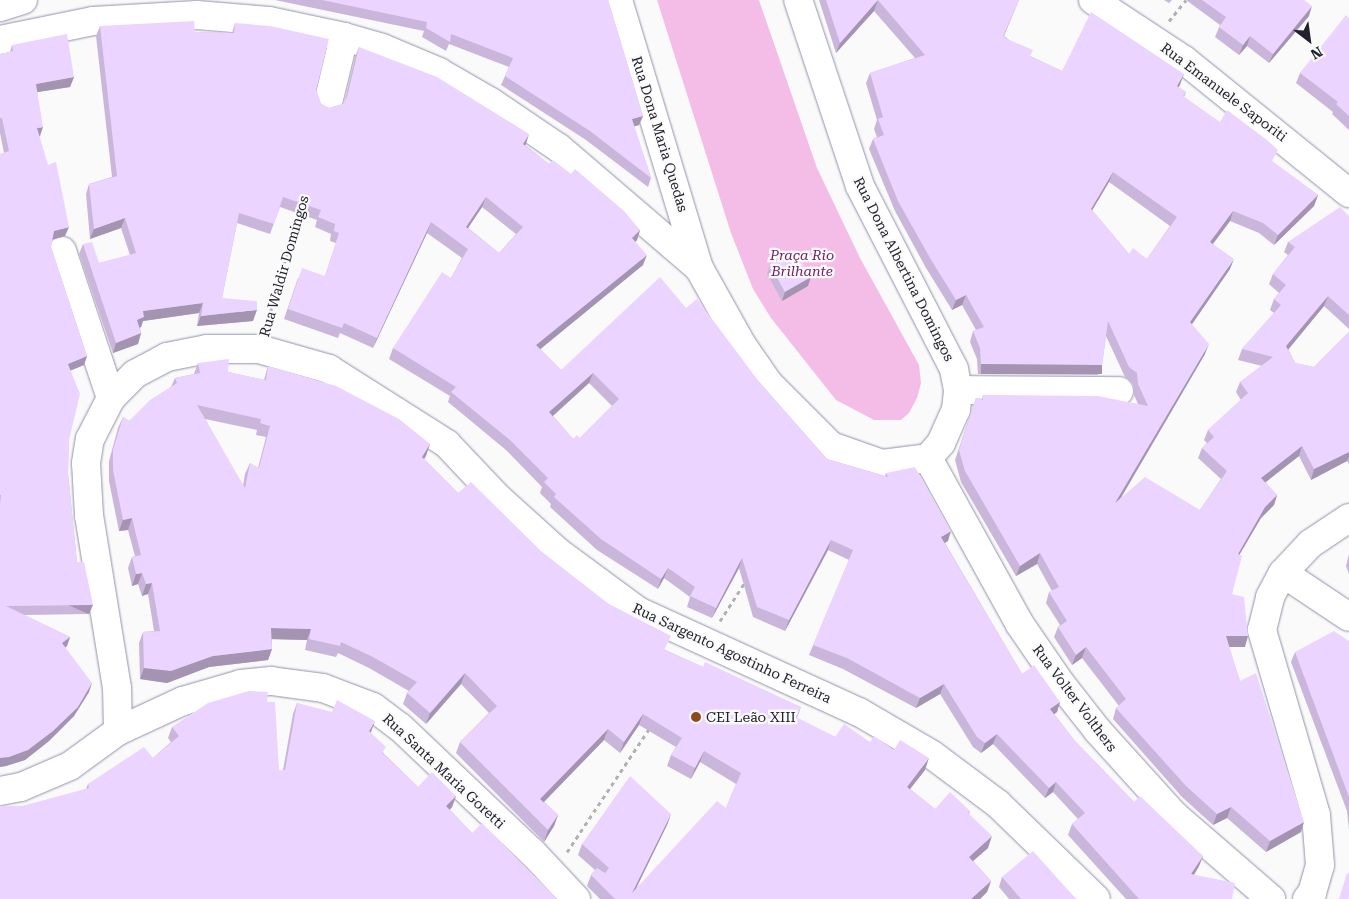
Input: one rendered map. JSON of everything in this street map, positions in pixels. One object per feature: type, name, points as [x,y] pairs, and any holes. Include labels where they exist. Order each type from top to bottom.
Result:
[{"type":"street","points":[[0,7],[23,0]]},
{"type":"street","name":"Rua Dona Maria Quedas","points":[[618,0],[699,268]]},
{"type":"street","name":"Rua Dona Albertina Domingos","points":[[798,0],[860,186],[946,350],[958,390],[951,424],[928,458]]},
{"type":"street","name":"Rua Emanuele Saporiti","points":[[1093,0],[1184,60],[1349,193]]},
{"type":"street","points":[[0,40],[86,10],[132,8],[269,21],[344,36],[382,48],[439,72],[491,102],[559,148],[699,268],[733,330],[769,384],[831,446],[882,464],[928,458]]},
{"type":"street","points":[[328,104],[344,36]]},
{"type":"street","points":[[62,250],[110,398]]},
{"type":"street","name":"Rua Sargento Agostinho Ferreira","points":[[118,731],[117,688],[89,516],[86,463],[90,440],[110,398],[135,374],[167,357],[207,349],[259,349],[329,369],[447,444],[498,498],[558,552],[638,611],[859,712],[931,754],[998,804],[1096,899]]},
{"type":"street","points":[[958,390],[1119,391]]},
{"type":"street","name":"Rua Volter Volthers","points":[[928,458],[1019,623],[1073,700],[1173,814],[1271,899]]},
{"type":"street","points":[[1307,899],[1312,893],[1320,865],[1316,815],[1262,630],[1270,597],[1283,573],[1310,544],[1349,518]]},
{"type":"street","points":[[1283,573],[1349,617]]},
{"type":"street","name":"Rua Santa Maria Goretti","points":[[0,791],[21,787],[70,766],[118,731],[184,701],[241,684],[271,681],[322,688],[373,707],[400,727],[533,853],[576,899]]},
{"type":"path","name":"Rua Waldir Domingos","points":[[259,349],[301,208]]},
{"type":"green space","name":"Praça Rio Brilhante","points":[[657,0],[759,0],[817,168],[860,258],[919,365],[921,383],[917,398],[909,413],[901,420],[874,420],[836,400],[771,318],[753,289],[731,233]]},
{"type":"building","points":[[322,0],[608,0],[643,116],[632,119],[651,178],[590,131],[505,76],[513,58],[451,34],[450,42],[426,28],[427,22]]},
{"type":"building","points":[[826,0],[878,0],[840,43]]},
{"type":"building","points":[[878,0],[1019,0],[1003,36],[1033,50],[1030,56],[1062,71],[1091,12],[1184,74],[1177,86],[1186,92],[1183,96],[1220,122],[1227,110],[1267,140],[1278,150],[1272,161],[1318,195],[1278,235],[1263,223],[1233,211],[1210,242],[1234,259],[1190,322],[1209,344],[1115,503],[1145,477],[1200,510],[1227,471],[1202,448],[1214,437],[1208,430],[1248,393],[1240,382],[1273,357],[1242,349],[1281,305],[1274,299],[1286,285],[1273,274],[1295,247],[1288,242],[1340,207],[1349,216],[1349,315],[1328,296],[1286,346],[1295,363],[1314,367],[1349,332],[1349,452],[1314,469],[1302,446],[1261,478],[1277,495],[1265,507],[1238,554],[1242,556],[1232,594],[1244,597],[1248,636],[1226,636],[1240,681],[1256,673],[1304,822],[1270,841],[1231,807],[1217,814],[1186,786],[1116,708],[1126,699],[1086,647],[1076,655],[1058,627],[1067,621],[1049,592],[1059,587],[1040,553],[1020,566],[965,471],[959,450],[976,398],[983,400],[983,395],[1098,396],[1148,406],[1138,384],[1137,373],[1129,367],[1108,321],[1102,365],[981,364],[980,348],[973,331],[984,327],[966,295],[956,300],[930,258],[898,201],[873,139],[884,135],[878,119],[883,117],[870,73],[925,55]],"holes":[[[1113,172],[1177,217],[1147,259],[1133,248],[1129,254],[1091,209]]]},
{"type":"building","points":[[1202,0],[1304,0],[1312,6],[1273,54],[1250,36],[1243,45],[1219,27],[1226,17]]},
{"type":"building","points":[[1346,15],[1349,18],[1349,116],[1336,104],[1338,102],[1300,73]]},
{"type":"building","points":[[194,21],[195,32],[234,33],[235,23],[270,26],[329,39],[316,90],[321,104],[329,108],[343,104],[347,97],[359,47],[437,77],[529,134],[523,144],[549,164],[553,160],[571,174],[575,169],[624,211],[640,230],[632,238],[647,255],[536,345],[561,370],[660,277],[686,308],[697,299],[760,383],[827,459],[888,477],[886,473],[915,467],[951,531],[941,537],[1022,674],[1034,665],[1060,702],[1050,709],[1075,741],[1134,802],[1140,796],[1203,856],[1191,874],[1235,883],[1232,899],[1139,899],[1072,824],[1085,813],[1056,782],[1049,788],[997,734],[985,743],[977,737],[944,684],[920,698],[847,658],[813,645],[853,550],[831,540],[789,620],[757,607],[742,558],[716,608],[690,596],[695,587],[668,568],[661,579],[601,539],[554,497],[556,494],[544,482],[548,478],[510,440],[451,392],[456,387],[393,348],[442,272],[451,278],[468,249],[431,222],[377,338],[344,323],[342,328],[288,309],[302,268],[325,276],[339,233],[334,231],[335,224],[318,217],[321,210],[283,197],[274,224],[239,213],[222,298],[257,301],[257,310],[201,316],[203,303],[143,311],[144,317],[137,320],[141,333],[116,343],[83,244],[92,242],[99,263],[136,253],[125,218],[94,229],[89,184],[117,176],[100,26]],"holes":[[[486,197],[523,227],[499,253],[466,227]],[[593,373],[619,399],[580,438],[577,435],[573,439],[549,412]]]},
{"type":"building","points":[[67,34],[74,77],[36,84],[43,127],[37,128],[48,165],[56,162],[69,227],[54,231],[51,247],[87,356],[68,364],[80,394],[69,440],[68,473],[77,562],[84,562],[93,605],[6,606],[70,637],[62,643],[92,683],[78,707],[53,731],[28,750],[9,757],[0,758],[0,154],[9,151],[2,118],[0,118],[0,54],[13,51],[12,45]]},
{"type":"building","points":[[796,250],[811,277],[785,292],[770,265]]},
{"type":"building","points":[[229,359],[228,372],[266,380],[268,366],[336,386],[399,419],[430,444],[422,457],[458,493],[471,482],[543,553],[609,604],[671,636],[664,650],[703,667],[705,662],[801,707],[796,717],[835,737],[844,724],[870,742],[874,736],[894,750],[900,740],[929,758],[907,787],[935,809],[950,792],[970,811],[968,813],[992,836],[969,857],[991,881],[971,899],[615,899],[591,875],[597,868],[605,873],[609,868],[582,844],[630,776],[671,814],[632,893],[717,801],[726,808],[741,773],[704,751],[695,768],[671,755],[682,738],[643,714],[624,742],[608,729],[540,799],[558,815],[548,830],[460,742],[497,706],[465,673],[430,713],[407,693],[417,682],[373,657],[341,642],[340,646],[309,639],[311,629],[271,628],[272,649],[213,656],[171,671],[144,668],[143,632],[160,631],[152,583],[146,584],[142,573],[136,574],[132,557],[141,555],[132,518],[123,520],[113,470],[113,450],[123,417],[129,421],[150,400],[177,383],[175,378],[200,373],[198,363]],"holes":[[[197,405],[261,419],[260,423],[270,426],[259,468],[250,463],[245,488]]]},
{"type":"building","points":[[1334,631],[1349,641],[1349,797],[1295,652]]},
{"type":"building","points":[[249,691],[268,692],[267,702],[275,702],[279,770],[285,770],[297,703],[332,712],[337,700],[375,721],[369,731],[386,747],[382,753],[418,787],[432,772],[456,796],[446,806],[472,833],[482,823],[557,899],[0,899],[0,806],[22,806],[89,788],[88,784],[144,747],[153,758],[179,736],[172,727],[208,703]]},
{"type":"building","points":[[1033,851],[1076,899],[1021,899],[1002,877]]},
{"type":"building","points":[[1347,873],[1349,873],[1349,899],[1339,899]]},
{"type":"place","name":"CEI Leão XIII","points":[[696,717]]}]
